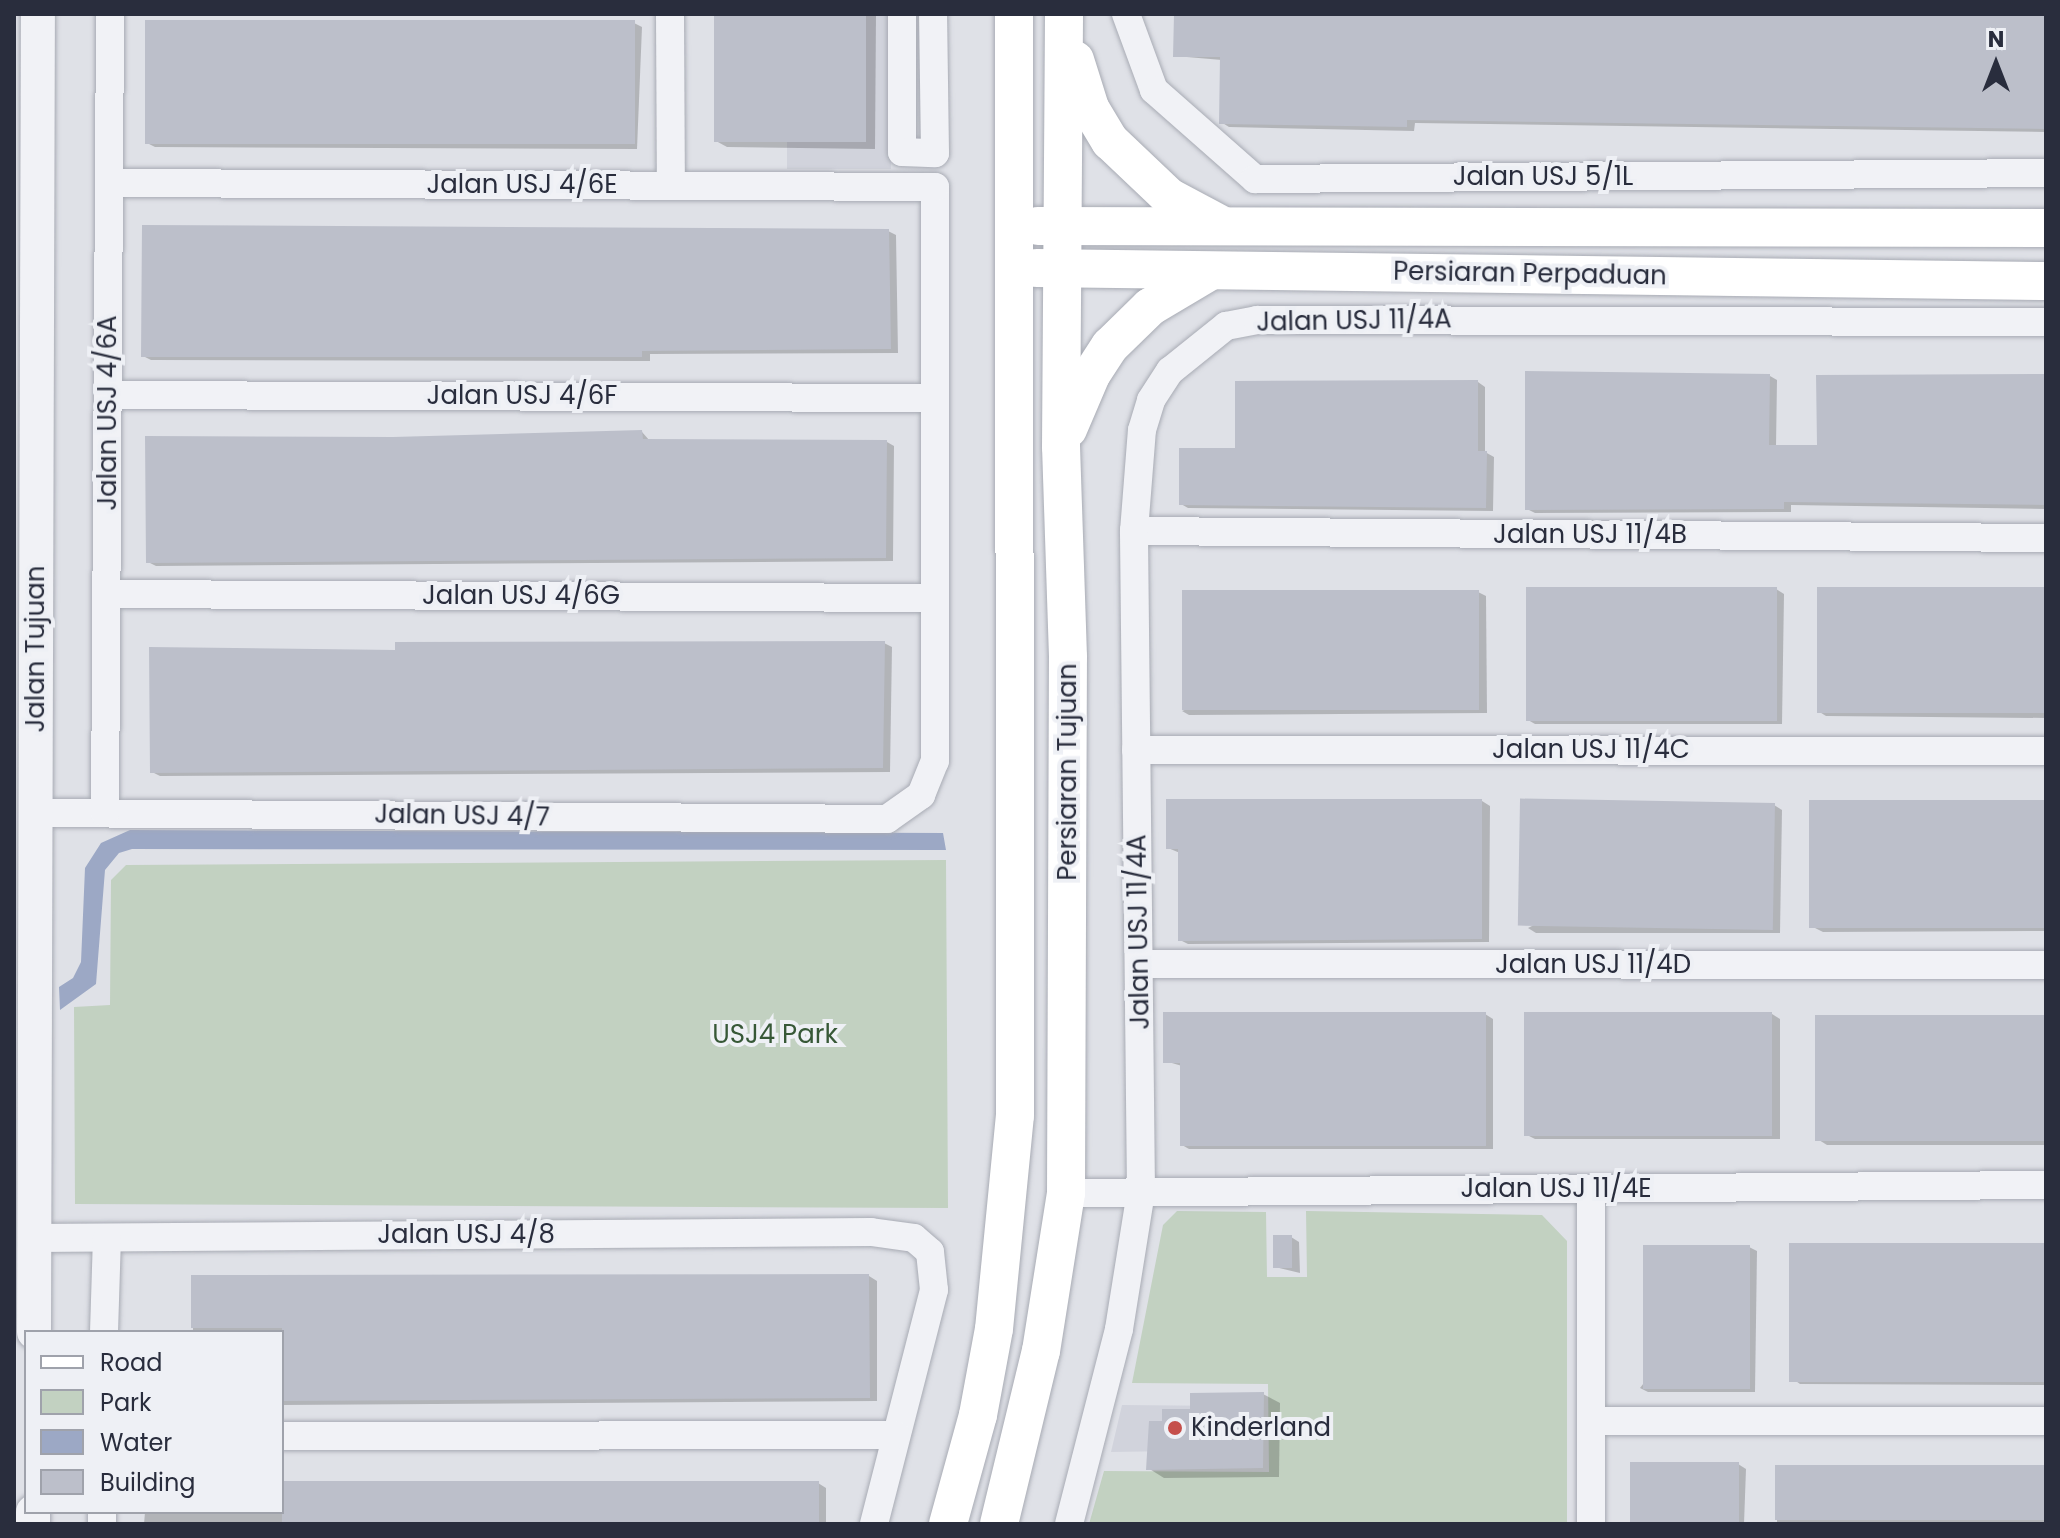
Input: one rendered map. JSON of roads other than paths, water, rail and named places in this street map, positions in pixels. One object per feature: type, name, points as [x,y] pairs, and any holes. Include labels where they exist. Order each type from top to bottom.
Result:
[{"type":"main road","name":"Persiaran Tujuan","points":[[948,1524],[994,1329],[1015,1116],[1014,14]]},
{"type":"main road","name":"Persiaran Tujuan","points":[[999,1524],[1041,1351],[1066,1193],[1068,657],[1061,447],[1061,226],[1066,14]]},
{"type":"main road","points":[[1066,14],[1078,76],[1110,141],[1169,197],[1202,218],[1229,227]]},
{"type":"main road","name":"Persiaran Perpaduan","points":[[1015,225],[2046,228]]},
{"type":"main road","name":"Persiaran Perpaduan","points":[[1014,268],[2046,281]]},
{"type":"main road","points":[[1061,447],[1091,375],[1110,346],[1150,307],[1211,270]]},
{"type":"street","name":"Jalan Tujuan","points":[[34,1330],[25,952],[36,813],[38,14]]},
{"type":"street","name":"Jalan USJ 4/6A","points":[[105,813],[110,14]]},
{"type":"street","points":[[670,14],[671,186]]},
{"type":"street","points":[[902,14],[902,152],[935,153],[933,14]]},
{"type":"street","name":"Jalan USJ 5/1L","points":[[1126,14],[1154,90],[1255,179],[2046,173]]},
{"type":"street","name":"Jalan USJ 4/6E","points":[[110,183],[935,187],[935,398]]},
{"type":"street","name":"Jalan USJ 11/4A","points":[[1069,1524],[1119,1329],[1141,1192],[1134,531],[1142,430],[1151,400],[1194,347],[1226,326],[1294,319],[2046,322]]},
{"type":"street","name":"Jalan USJ 4/6F","points":[[108,395],[935,398]]},
{"type":"street","points":[[935,398],[935,598]]},
{"type":"street","name":"Jalan USJ 11/4B","points":[[1134,531],[2046,538]]},
{"type":"street","name":"Jalan USJ 4/6G","points":[[107,594],[935,598]]},
{"type":"street","name":"Jalan USJ 4/7","points":[[36,813],[887,819],[921,795],[935,761],[935,598]]},
{"type":"street","name":"Jalan USJ 11/4C","points":[[1136,750],[2046,751]]},
{"type":"street","name":"Jalan USJ 11/4D","points":[[1139,964],[2046,965]]},
{"type":"street","name":"Jalan USJ 11/4E","points":[[1066,1193],[2046,1185]]},
{"type":"street","points":[[1591,1189],[1591,1524]]},
{"type":"street","name":"Jalan USJ 4/8","points":[[34,1238],[897,1235],[914,1238],[930,1252],[935,1271],[896,1435]]},
{"type":"street","points":[[104,1330],[107,1238]]},
{"type":"street","points":[[1591,1421],[2046,1421]]},
{"type":"street","points":[[284,1436],[896,1435],[874,1524]]},
{"type":"water","points":[[130,830],[943,833],[946,850],[132,849],[119,853],[105,870],[96,984],[60,1010],[59,987],[73,978],[81,962],[85,868],[101,843]]},
{"type":"place","name":"Kinderland","points":[[1175,1428]]},
{"type":"park label","name":"USJ4 Park","points":[[775,1035]]}]
